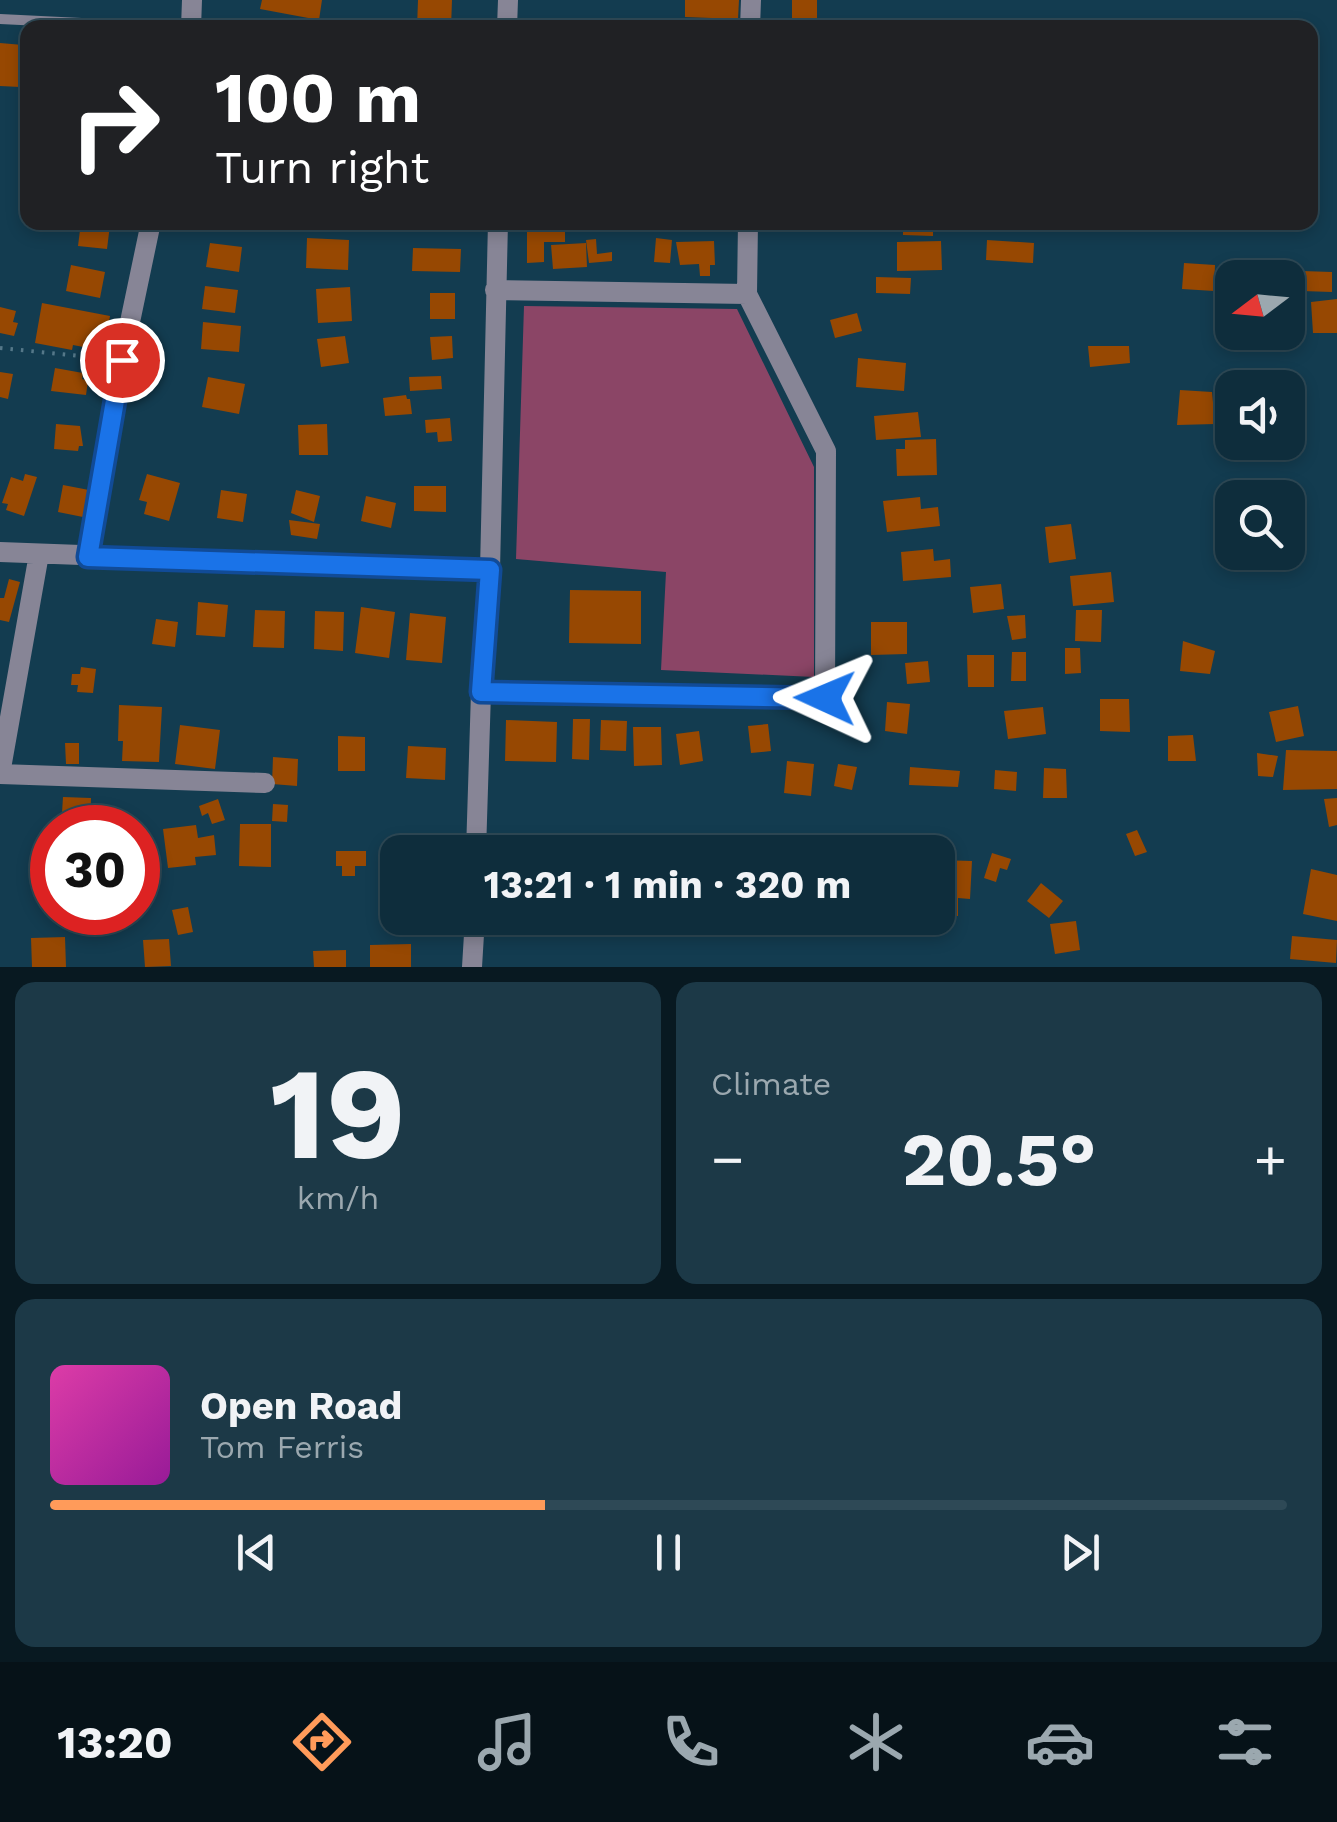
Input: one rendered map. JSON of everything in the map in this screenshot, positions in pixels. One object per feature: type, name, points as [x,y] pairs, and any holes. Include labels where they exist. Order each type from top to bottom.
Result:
[{"type":"street","points":[[88,557],[149,230]]},
{"type":"street","points":[[477,835],[490,570],[498,230]]},
{"type":"street","points":[[481,692],[825,698],[826,452],[748,294],[748,230]]},
{"type":"street","points":[[495,290],[748,294]]},
{"type":"street","points":[[0,552],[490,570]]},
{"type":"street","points":[[39,554],[0,774],[265,784]]},
{"type":"street","points":[[472,967],[473,935]]},
{"type":"path","points":[[0,348],[122,360]]},
{"type":"shaded area","points":[[524,306],[737,309],[814,467],[814,677],[661,670],[666,572],[516,559]]},
{"type":"building","points":[[262,0],[322,0],[319,20],[260,9]]},
{"type":"building","points":[[418,0],[452,0],[451,20],[417,20]]},
{"type":"building","points":[[685,0],[739,0],[738,19],[685,17]]},
{"type":"building","points":[[792,0],[817,0],[817,20],[792,20]]},
{"type":"building","points":[[0,43],[20,45],[20,87],[0,86]]},
{"type":"building","points":[[80,230],[109,230],[107,249],[78,246]]},
{"type":"building","points":[[565,230],[565,242],[544,242],[544,262],[527,263],[527,231]]},
{"type":"building","points":[[903,230],[933,230],[933,236],[903,235]]},
{"type":"building","points":[[307,238],[349,240],[348,270],[306,268]]},
{"type":"building","points":[[656,238],[672,240],[670,263],[654,262]]},
{"type":"building","points":[[596,239],[597,254],[612,252],[612,261],[589,263],[586,240]]},
{"type":"building","points":[[987,240],[1034,243],[1033,263],[986,260]]},
{"type":"building","points":[[714,241],[715,265],[710,265],[710,276],[700,276],[699,264],[680,265],[676,242]]},
{"type":"building","points":[[941,241],[942,270],[897,271],[897,242]]},
{"type":"building","points":[[210,243],[242,247],[239,272],[206,267]]},
{"type":"building","points":[[586,243],[587,267],[553,269],[551,245]]},
{"type":"building","points":[[413,248],[461,249],[460,272],[412,271]]},
{"type":"building","points":[[1184,263],[1215,265],[1214,291],[1182,289]]},
{"type":"building","points":[[71,265],[105,272],[100,298],[66,291]]},
{"type":"building","points":[[1305,271],[1332,272],[1332,292],[1305,291]]},
{"type":"building","points":[[876,277],[911,278],[910,294],[876,293]]},
{"type":"building","points":[[205,286],[238,290],[235,313],[202,309]]},
{"type":"building","points":[[350,287],[352,321],[318,323],[316,289]]},
{"type":"building","points":[[430,293],[455,293],[455,319],[430,319]]},
{"type":"building","points":[[1337,299],[1337,333],[1313,333],[1311,302]]},
{"type":"building","points":[[42,303],[110,316],[104,351],[35,343]]},
{"type":"building","points":[[0,307],[16,311],[14,336],[0,333]]},
{"type":"building","points":[[857,313],[862,331],[835,338],[830,320]]},
{"type":"building","points":[[203,322],[241,326],[239,352],[201,349]]},
{"type":"building","points":[[345,336],[349,363],[321,367],[317,339]]},
{"type":"building","points":[[452,336],[453,358],[432,360],[430,337]]},
{"type":"building","points":[[1088,346],[1129,346],[1130,363],[1090,367]]},
{"type":"building","points":[[858,358],[906,363],[904,391],[856,387]]},
{"type":"building","points":[[55,368],[83,373],[82,379],[88,381],[86,395],[51,391]]},
{"type":"building","points":[[0,372],[13,374],[8,399],[0,397]]},
{"type":"building","points":[[441,376],[442,389],[410,391],[409,377]]},
{"type":"building","points":[[208,377],[245,384],[239,414],[202,407]]},
{"type":"building","points":[[1180,390],[1212,392],[1215,424],[1177,425]]},
{"type":"building","points":[[406,395],[412,414],[385,416],[383,398]]},
{"type":"building","points":[[918,412],[921,437],[876,440],[874,416]]},
{"type":"building","points":[[450,418],[452,441],[438,442],[437,432],[426,433],[425,420]]},
{"type":"building","points":[[56,424],[80,426],[83,446],[78,451],[54,449]]},
{"type":"building","points":[[327,424],[328,455],[299,455],[298,425]]},
{"type":"building","points":[[936,439],[937,475],[897,476],[896,449],[905,449],[905,440]]},
{"type":"building","points":[[25,474],[37,477],[24,516],[6,510],[8,504],[2,503],[11,477],[23,481]]},
{"type":"building","points":[[147,474],[180,483],[169,521],[144,514],[147,502],[139,500]]},
{"type":"building","points":[[63,485],[89,490],[83,517],[58,512]]},
{"type":"building","points":[[414,486],[446,486],[446,512],[414,511]]},
{"type":"building","points":[[221,490],[247,494],[243,522],[217,518]]},
{"type":"building","points":[[296,490],[320,496],[314,522],[291,513]]},
{"type":"building","points":[[366,496],[396,503],[391,528],[361,521]]},
{"type":"building","points":[[920,497],[921,509],[938,507],[940,526],[887,532],[883,501]]},
{"type":"building","points":[[289,520],[320,524],[317,539],[291,535]]},
{"type":"building","points":[[1071,524],[1076,559],[1049,563],[1045,527]]},
{"type":"building","points":[[933,549],[934,561],[950,559],[951,577],[903,581],[901,552]]},
{"type":"building","points":[[1111,572],[1114,602],[1073,606],[1070,576]]},
{"type":"building","points":[[9,579],[20,582],[9,622],[0,620],[0,598],[4,598]]},
{"type":"building","points":[[1001,584],[1004,609],[973,613],[970,587]]},
{"type":"building","points":[[570,590],[641,591],[641,644],[569,643]]},
{"type":"building","points":[[198,602],[228,605],[225,637],[196,635]]},
{"type":"building","points":[[361,607],[395,612],[389,658],[355,653]]},
{"type":"building","points":[[255,610],[285,611],[284,648],[253,647]]},
{"type":"building","points":[[1076,610],[1102,610],[1101,642],[1075,641]]},
{"type":"building","points":[[315,611],[344,612],[343,651],[314,649]]},
{"type":"building","points":[[410,613],[446,617],[442,663],[406,660]]},
{"type":"building","points":[[1025,615],[1026,638],[1012,640],[1007,616]]},
{"type":"building","points":[[156,619],[178,622],[175,647],[152,644]]},
{"type":"building","points":[[871,622],[907,622],[907,654],[871,655]]},
{"type":"building","points":[[1183,641],[1215,651],[1210,674],[1180,671]]},
{"type":"building","points":[[1065,648],[1080,648],[1081,673],[1065,674]]},
{"type":"building","points":[[1012,652],[1026,652],[1026,681],[1011,681]]},
{"type":"building","points":[[967,655],[994,655],[994,687],[968,687]]},
{"type":"building","points":[[928,661],[930,682],[907,684],[905,663]]},
{"type":"building","points":[[81,667],[96,669],[93,693],[77,692],[78,685],[71,685],[72,674],[80,674]]},
{"type":"building","points":[[1100,699],[1129,699],[1130,732],[1100,731]]},
{"type":"building","points":[[887,702],[910,704],[907,734],[885,731]]},
{"type":"building","points":[[119,705],[162,707],[159,762],[122,761]]},
{"type":"building","points":[[1298,706],[1304,736],[1276,742],[1269,712]]},
{"type":"building","points":[[1043,707],[1046,734],[1008,739],[1004,711]]},
{"type":"building","points":[[573,719],[590,719],[589,760],[572,759]]},
{"type":"building","points":[[506,720],[557,722],[556,762],[505,761]]},
{"type":"building","points":[[601,720],[627,721],[626,751],[600,750]]},
{"type":"building","points":[[768,724],[771,751],[751,753],[748,726]]},
{"type":"building","points":[[180,725],[220,730],[215,769],[175,764]]},
{"type":"building","points":[[633,727],[661,727],[662,765],[634,766]]},
{"type":"building","points":[[699,731],[703,761],[680,765],[676,734]]},
{"type":"building","points":[[1193,735],[1196,761],[1168,761],[1168,736]]},
{"type":"building","points":[[338,736],[365,737],[365,771],[338,771]]},
{"type":"building","points":[[65,743],[79,743],[79,764],[66,764]]},
{"type":"building","points":[[408,746],[446,748],[445,780],[406,778]]},
{"type":"building","points":[[1286,750],[1337,751],[1337,789],[1283,790]]},
{"type":"building","points":[[1257,753],[1278,756],[1273,777],[1258,776]]},
{"type":"building","points":[[273,757],[298,759],[297,786],[272,784]]},
{"type":"building","points":[[787,761],[814,764],[811,796],[784,793]]},
{"type":"building","points":[[838,764],[857,767],[852,790],[834,786]]},
{"type":"building","points":[[910,767],[960,771],[958,787],[909,785]]},
{"type":"building","points":[[1044,768],[1066,769],[1067,798],[1043,798]]},
{"type":"building","points":[[995,770],[1017,772],[1016,791],[994,789]]},
{"type":"building","points":[[63,797],[91,798],[91,805],[62,805]]},
{"type":"building","points":[[1337,798],[1337,825],[1329,827],[1324,799]]},
{"type":"building","points":[[218,799],[225,820],[212,824],[208,813],[202,816],[199,806]]},
{"type":"building","points":[[273,804],[288,805],[287,822],[272,821]]},
{"type":"building","points":[[240,824],[271,824],[271,867],[239,866]]},
{"type":"building","points":[[196,825],[198,838],[214,835],[216,855],[195,857],[196,865],[168,868],[163,829]]},
{"type":"building","points":[[1137,830],[1147,852],[1135,856],[1126,834]]},
{"type":"building","points":[[336,851],[366,851],[366,866],[355,866],[355,876],[342,876],[342,866],[336,866]]},
{"type":"building","points":[[992,853],[1011,859],[1007,870],[1000,868],[996,882],[984,878]]},
{"type":"building","points":[[955,860],[972,861],[970,899],[958,898],[958,916]]},
{"type":"building","points":[[1311,869],[1337,875],[1337,921],[1303,914]]},
{"type":"building","points":[[1041,883],[1063,901],[1049,918],[1027,901]]},
{"type":"building","points":[[188,907],[193,932],[178,935],[172,910]]},
{"type":"building","points":[[1076,921],[1080,950],[1055,954],[1050,924]]},
{"type":"building","points":[[1292,936],[1337,940],[1336,963],[1290,959]]},
{"type":"building","points":[[65,937],[66,967],[32,967],[31,938]]},
{"type":"building","points":[[169,939],[171,966],[145,967],[143,940]]},
{"type":"building","points":[[411,944],[411,967],[370,967],[370,945]]},
{"type":"building","points":[[346,950],[346,967],[314,967],[313,951]]},
{"type":"route","points":[[122,360],[88,557],[490,570],[481,692],[825,698]]}]
